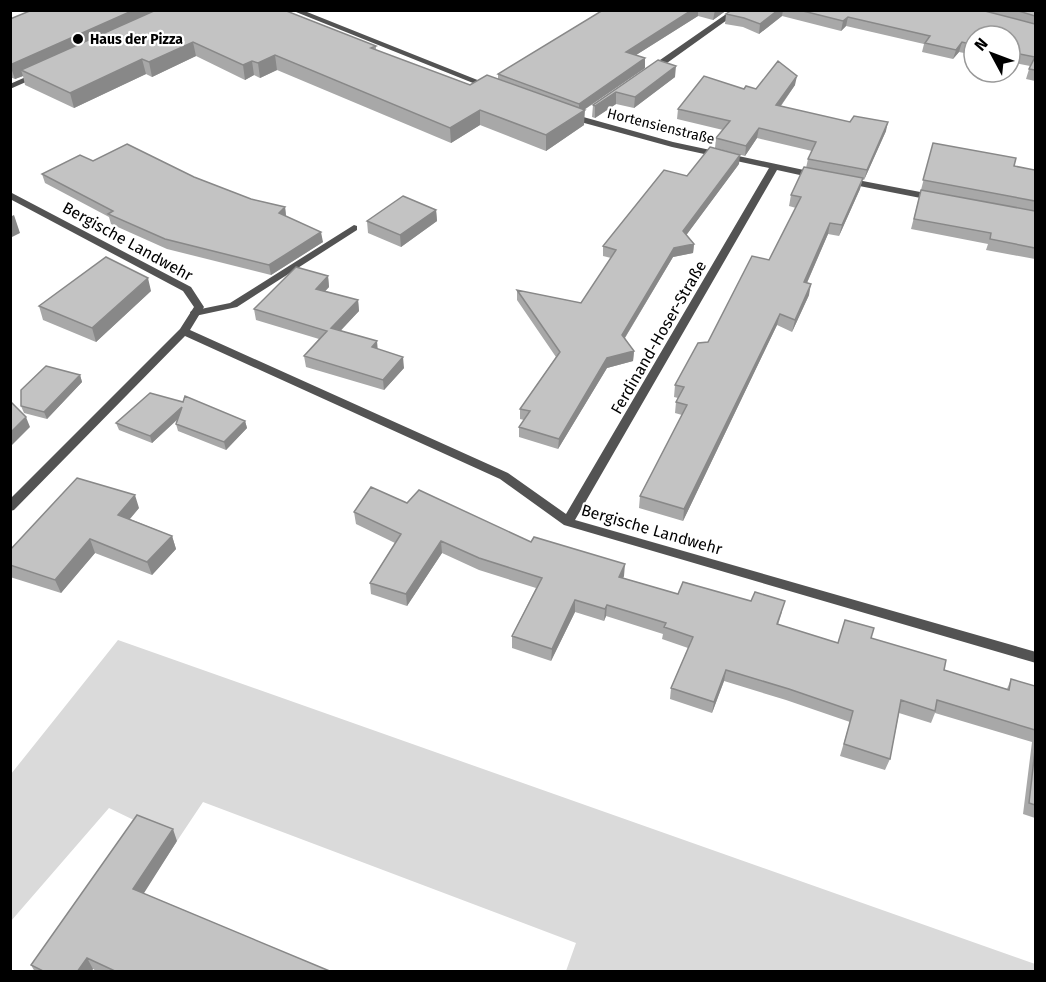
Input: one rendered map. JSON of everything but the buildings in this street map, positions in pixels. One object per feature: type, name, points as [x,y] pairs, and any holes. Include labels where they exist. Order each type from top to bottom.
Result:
[{"type":"street","points":[[294,10],[499,90]]},
{"type":"street","points":[[645,75],[738,10]]},
{"type":"street","points":[[10,87],[54,68]]},
{"type":"street","name":"Hortensienstraße","points":[[560,112],[773,168],[830,178]]},
{"type":"street","points":[[580,119],[589,113]]},
{"type":"street","name":"Ferdinand-Hoser-Straße","points":[[568,522],[773,168]]},
{"type":"street","points":[[842,180],[944,200]]},
{"type":"street","name":"Bergische Landwehr","points":[[10,195],[187,289],[199,307],[195,312]]},
{"type":"street","points":[[10,507],[184,331],[195,312],[233,305],[354,228]]},
{"type":"street","name":"Bergische Landwehr","points":[[184,331],[504,476],[568,522],[1035,658]]},
{"type":"shaded area","points":[[118,640],[1035,964],[1036,971],[566,971],[576,943],[203,802],[177,841],[109,808],[11,921],[11,774]]},
{"type":"place","name":"Haus der Pizza","points":[[78,39]]}]
